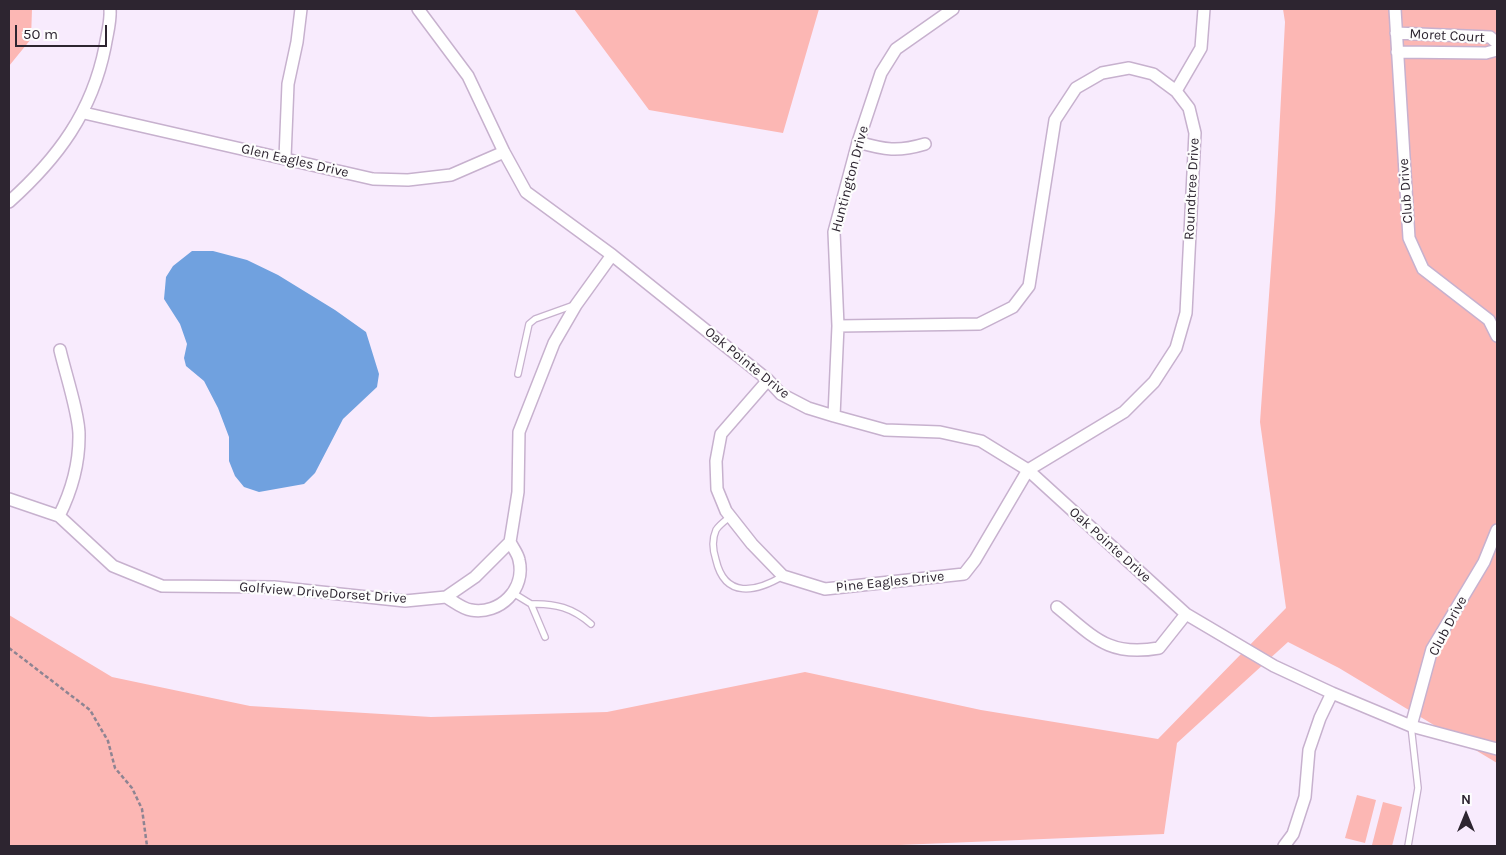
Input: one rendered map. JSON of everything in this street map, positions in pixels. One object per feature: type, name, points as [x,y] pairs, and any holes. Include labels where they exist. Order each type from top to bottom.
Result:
[{"type":"street","points":[[9,202],[30,183],[64,142],[84,113],[99,76],[110,9]]},
{"type":"street","points":[[285,158],[288,84],[297,42],[301,9]]},
{"type":"street","name":"Oak Pointe Drive","points":[[418,9],[468,76],[504,152],[526,192],[612,254],[768,380],[781,394],[808,408],[885,430],[940,432],[981,441],[1028,470],[1186,614],[1274,666],[1332,693],[1411,726],[1497,749]]},
{"type":"street","name":"Huntington Drive","points":[[834,416],[838,326],[834,232],[858,142],[881,73],[896,50],[953,9]]},
{"type":"street","points":[[1176,91],[1200,48],[1204,9]]},
{"type":"street","name":"Club Drive","points":[[1395,9],[1410,238],[1423,269],[1489,320],[1497,336]]},
{"type":"street","name":"Moret Court","points":[[1396,33],[1490,37],[1497,43]]},
{"type":"street","name":"Moret Court","points":[[1397,52],[1486,53],[1497,50]]},
{"type":"street","name":"Roundtree Drive","points":[[838,326],[979,324],[1013,307],[1029,286],[1055,120],[1076,88],[1102,73],[1129,68],[1153,74],[1176,91],[1189,108],[1195,133],[1186,313],[1176,348],[1154,382],[1124,412],[1028,470]]},
{"type":"street","name":"Glen Eagles Drive","points":[[84,113],[374,179],[408,180],[451,175],[504,152]]},
{"type":"street","points":[[858,142],[882,149],[904,150],[925,144]]},
{"type":"street","points":[[446,597],[470,610],[492,608],[508,600],[520,582],[519,560],[510,542],[518,492],[519,432],[554,343],[576,305],[612,254]]},
{"type":"street","points":[[59,516],[69,497],[80,436],[60,350]]},
{"type":"street","name":"Pine Eagles Drive","points":[[768,380],[721,434],[716,461],[717,489],[731,516],[752,544],[783,576],[825,589],[964,574],[975,560],[1028,470]]},
{"type":"street","name":"Golfview DriveDorset Drive","points":[[9,499],[59,516],[113,566],[162,586],[274,586],[405,601],[446,597],[475,577],[510,542]]},
{"type":"street","name":"Club Drive","points":[[1411,726],[1432,649],[1484,562],[1497,530]]},
{"type":"street","points":[[1057,607],[1101,643],[1120,650],[1135,651],[1159,648],[1186,614]]},
{"type":"street","points":[[1284,846],[1293,834],[1305,797],[1309,750],[1320,718],[1332,693]]},
{"type":"lane","points":[[518,374],[529,324],[535,319],[576,305]]},
{"type":"lane","points":[[731,516],[717,529],[714,539],[718,569],[726,581],[732,586],[744,589],[760,588],[783,576]]},
{"type":"lane","points":[[513,593],[531,604],[563,607],[575,611],[591,624]]},
{"type":"lane","points":[[531,604],[545,637]]},
{"type":"lane","points":[[1408,846],[1418,788],[1411,726]]},
{"type":"path","points":[[9,648],[90,710],[108,741],[115,768],[132,788],[142,809],[147,846]]},
{"type":"shaded area","points":[[9,9],[32,9],[31,39],[9,66]]},
{"type":"shaded area","points":[[574,9],[819,9],[783,133],[649,110]]},
{"type":"shaded area","points":[[1283,9],[1497,9],[1497,763],[1339,668],[1288,642],[1177,743],[1164,834],[875,846],[9,846],[9,615],[112,677],[250,706],[431,717],[607,712],[805,672],[981,710],[1158,739],[1286,608],[1260,422],[1275,211],[1285,22]]},
{"type":"shaded area","points":[[1357,795],[1376,800],[1365,843],[1345,838]]},
{"type":"shaded area","points":[[1383,802],[1402,807],[1392,846],[1372,845]]},
{"type":"water","points":[[192,251],[213,251],[247,260],[278,275],[335,310],[366,332],[379,374],[377,387],[343,419],[315,473],[304,484],[259,492],[244,487],[235,476],[229,461],[229,437],[218,408],[204,381],[186,366],[184,358],[187,344],[180,324],[164,299],[166,277],[173,266]]}]
